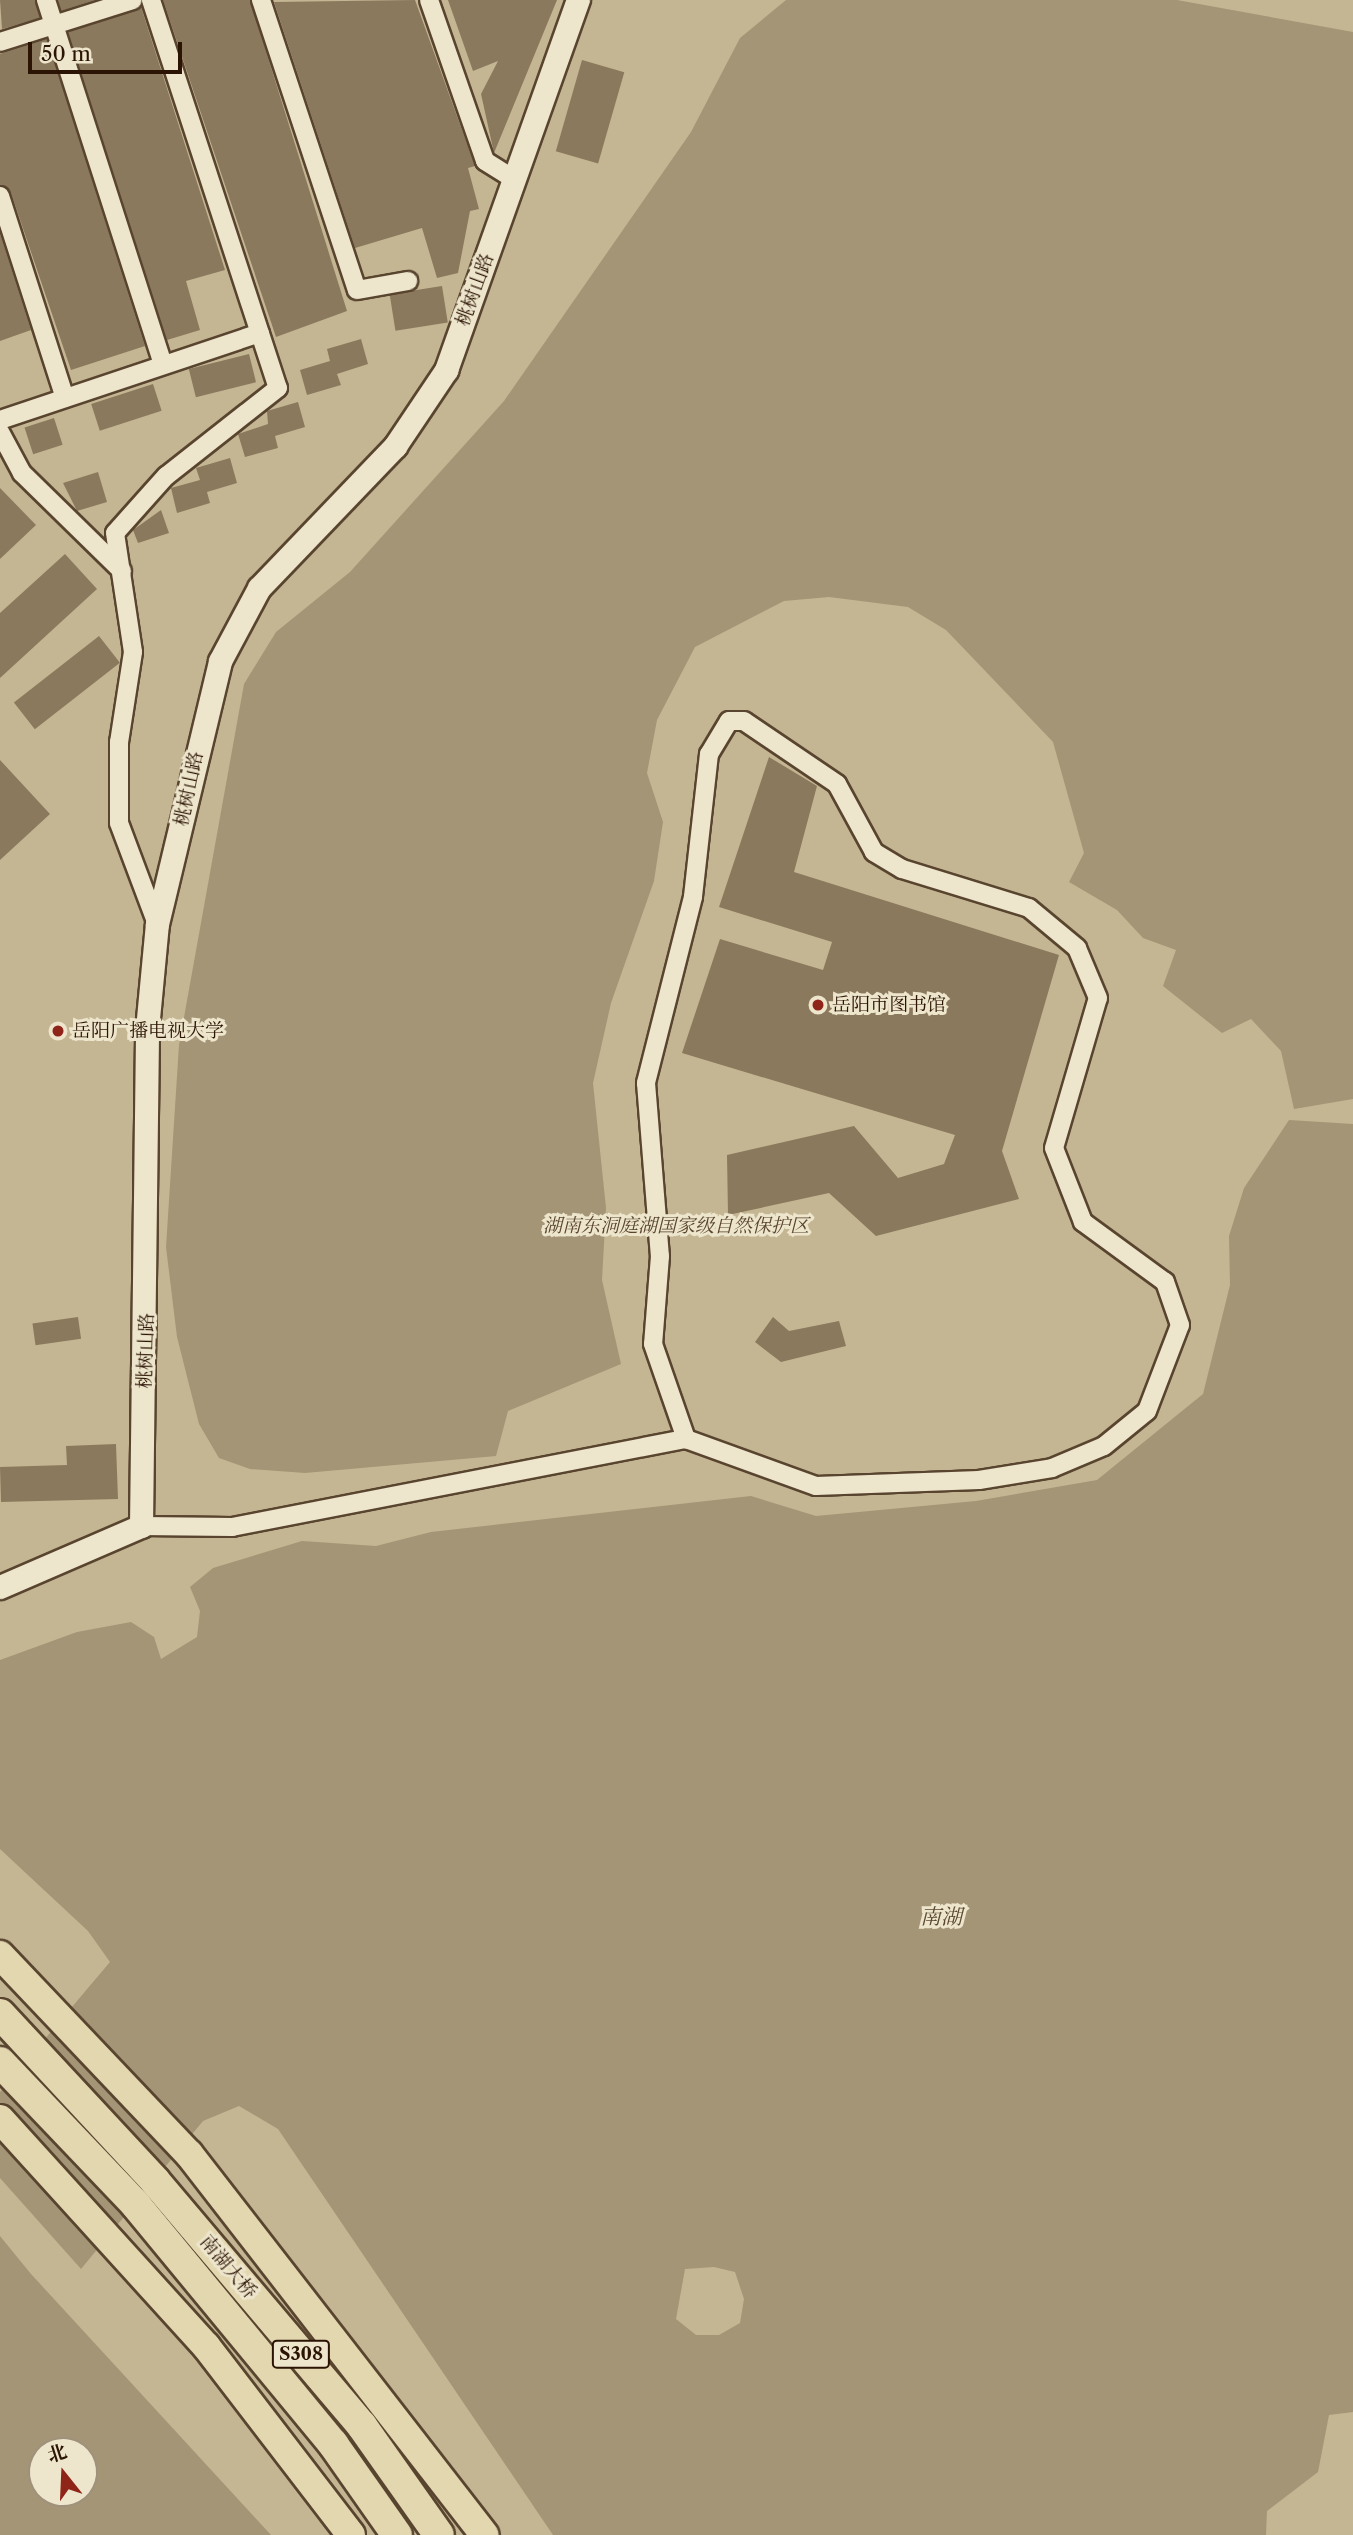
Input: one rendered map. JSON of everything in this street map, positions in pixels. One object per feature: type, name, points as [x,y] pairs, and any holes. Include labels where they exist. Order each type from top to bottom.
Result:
[{"type":"highway","name":"南湖大桥","points":[[0,2014],[155,2181],[353,2416],[439,2535]]},
{"type":"highway","name":"南湖大桥","points":[[0,2062],[136,2205],[332,2444],[397,2535]]},
{"type":"main road","points":[[0,1955],[189,2154],[485,2535]]},
{"type":"main road","points":[[0,2119],[206,2346],[351,2535]]},
{"type":"street","points":[[46,0],[163,365]]},
{"type":"street","points":[[0,42],[133,0]]},
{"type":"street","points":[[151,0],[278,388],[166,476],[116,533],[133,652],[119,741],[119,823],[157,924]]},
{"type":"street","points":[[261,0],[357,290],[408,281]]},
{"type":"street","points":[[429,0],[485,161],[515,180]]},
{"type":"street","name":"桃树山路","points":[[141,1526],[147,1028],[157,924],[220,661],[259,588],[395,446],[446,370],[578,0]]},
{"type":"street","points":[[0,196],[65,398]]},
{"type":"street","points":[[0,420],[260,333]]},
{"type":"street","points":[[0,432],[22,472],[122,571]]},
{"type":"street","points":[[0,1587],[141,1526],[233,1527],[686,1439],[816,1486],[893,1487],[1052,1468],[1104,1446],[1147,1411],[1180,1325],[1165,1282],[1083,1222],[1054,1148],[1098,998],[1077,948],[1029,908],[902,869],[874,852],[837,784],[744,721],[729,722],[709,754],[693,897],[646,1083],[660,1256],[653,1344],[686,1439]]},
{"type":"green space","name":"湖南东洞庭湖国家级自然保护区","points":[[0,0],[1353,0],[1353,2535],[0,2535]]},
{"type":"water","points":[[786,0],[1177,0],[1353,32],[1353,1099],[1294,1109],[1281,1051],[1251,1019],[1222,1033],[1163,986],[1176,950],[1143,938],[1117,910],[1069,882],[1084,853],[1053,742],[946,630],[908,607],[829,597],[784,601],[695,647],[657,720],[647,773],[663,822],[654,881],[611,1003],[593,1083],[606,1208],[602,1280],[621,1364],[508,1411],[496,1456],[305,1473],[250,1469],[219,1458],[199,1424],[177,1337],[166,1247],[179,1045],[244,684],[276,632],[350,572],[504,401],[691,132],[740,38]]},
{"type":"water","name":"南湖","points":[[1289,1120],[1353,1124],[1353,2412],[1329,2415],[1318,2472],[1267,2511],[1266,2535],[553,2535],[278,2129],[239,2106],[203,2121],[81,2269],[0,2178],[0,2092],[110,1962],[88,1931],[0,1849],[0,1660],[77,1632],[131,1622],[154,1637],[161,1659],[197,1637],[200,1611],[190,1587],[213,1568],[302,1541],[376,1546],[431,1532],[751,1496],[816,1516],[976,1501],[1097,1480],[1203,1394],[1230,1285],[1229,1236],[1244,1188]],"holes":[[[714,2267],[735,2272],[744,2299],[740,2323],[719,2335],[696,2335],[676,2319],[685,2269]]]},
{"type":"water","points":[[0,2236],[31,2274],[271,2535],[0,2535]]},
{"type":"building","points":[[0,0],[35,0],[40,18],[2,29]]},
{"type":"building","points":[[58,0],[95,0],[61,11]]},
{"type":"building","points":[[163,0],[250,0],[347,311],[276,337]]},
{"type":"building","points":[[415,0],[475,166],[468,168],[479,209],[470,211],[458,273],[437,278],[422,228],[355,248],[274,2]]},
{"type":"building","points":[[448,0],[557,0],[494,153],[481,94],[498,61],[473,71]]},
{"type":"building","points":[[141,7],[225,270],[186,281],[200,330],[167,340],[68,32]]},
{"type":"building","points":[[47,39],[145,346],[71,370],[11,193],[0,185],[0,54]]},
{"type":"building","points":[[582,60],[624,72],[598,163],[556,151]]},
{"type":"building","points":[[0,233],[31,330],[0,341]]},
{"type":"building","points":[[442,286],[448,323],[395,331],[390,294]]},
{"type":"building","points":[[361,339],[368,364],[337,374],[341,385],[307,395],[300,370],[330,361],[327,349]]},
{"type":"building","points":[[249,354],[256,382],[196,397],[189,369]]},
{"type":"building","points":[[153,384],[162,411],[100,431],[91,404]]},
{"type":"building","points":[[298,402],[305,427],[275,436],[278,448],[245,457],[238,434],[268,424],[267,411]]},
{"type":"building","points":[[54,418],[63,445],[33,454],[25,428]]},
{"type":"building","points":[[230,458],[237,483],[207,492],[210,503],[177,513],[171,488],[200,480],[196,468]]},
{"type":"building","points":[[98,472],[107,502],[77,511],[63,483]]},
{"type":"building","points":[[0,488],[36,525],[0,559]]},
{"type":"building","points":[[161,510],[169,533],[138,543],[133,530]]},
{"type":"building","points":[[65,554],[97,589],[0,678],[0,613]]},
{"type":"building","points":[[99,636],[120,663],[35,729],[14,702]]},
{"type":"building","name":"岳阳市图书馆","points":[[769,757],[817,786],[794,872],[1059,955],[1002,1151],[1019,1199],[876,1236],[829,1193],[728,1215],[727,1155],[854,1126],[898,1178],[944,1164],[955,1135],[682,1053],[720,939],[823,970],[832,942],[719,907]]},
{"type":"building","points":[[0,760],[50,814],[0,860]]},
{"type":"building","points":[[78,1317],[81,1339],[36,1345],[32,1323]]},
{"type":"building","points":[[773,1317],[789,1331],[839,1321],[846,1346],[781,1362],[755,1342]]},
{"type":"building","points":[[116,1444],[118,1499],[1,1502],[0,1467],[67,1465],[66,1446]]},
{"type":"place","name":"岳阳市图书馆","points":[[818,1005]]},
{"type":"place","name":"岳阳广播电视大学","points":[[58,1031]]}]
